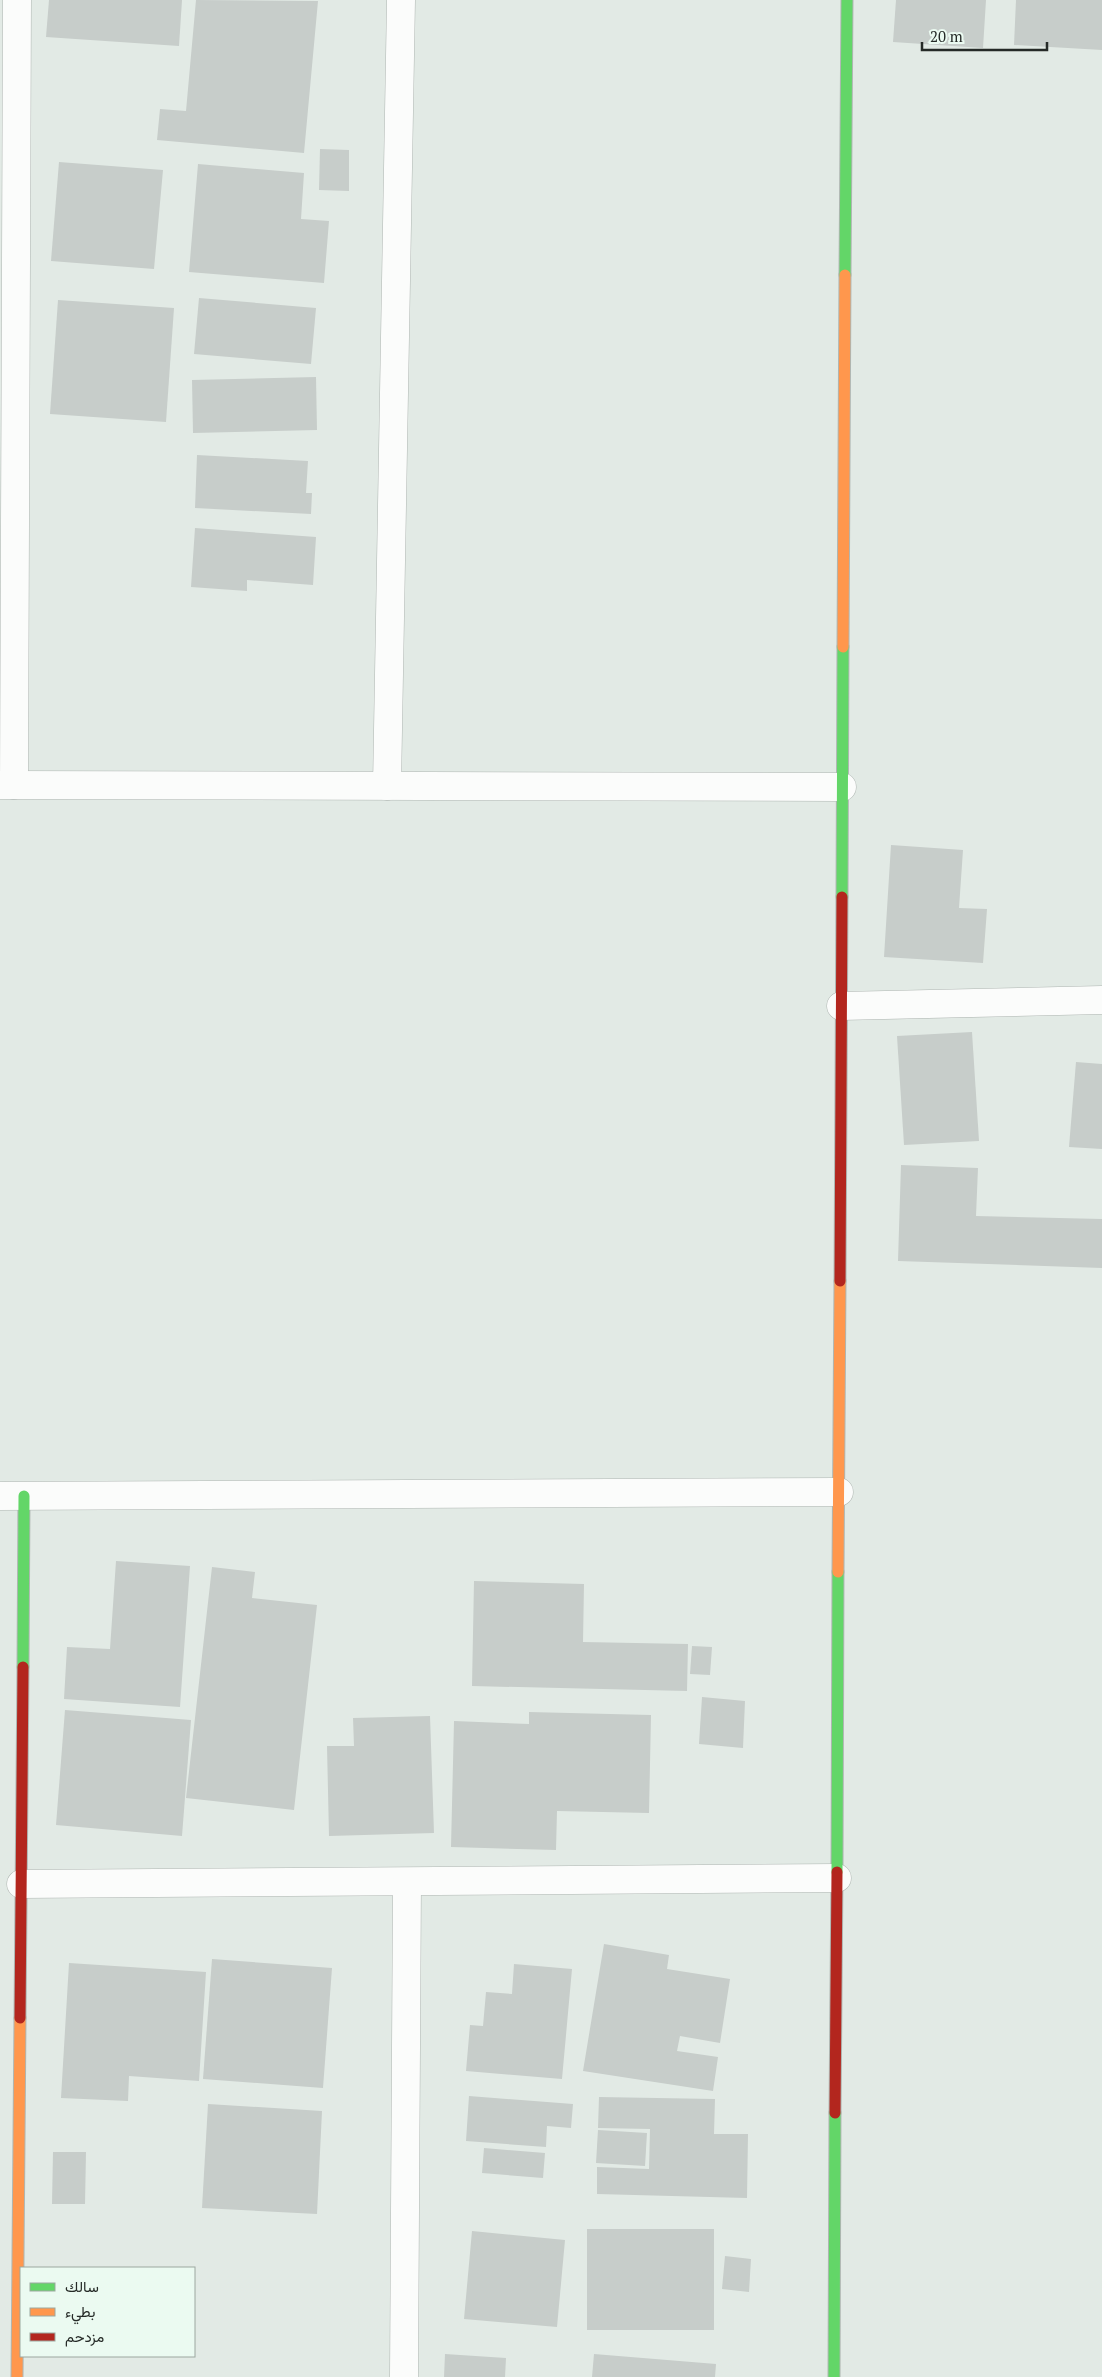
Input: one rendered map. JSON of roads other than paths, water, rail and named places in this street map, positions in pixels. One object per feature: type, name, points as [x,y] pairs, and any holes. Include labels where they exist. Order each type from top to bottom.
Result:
[{"type":"street","points":[[17,0],[7,785],[842,787]]},
{"type":"street","points":[[387,786],[401,0]]},
{"type":"street","points":[[834,2377],[846,0]]},
{"type":"street","points":[[841,1006],[1102,1000]]},
{"type":"street","points":[[17,2377],[21,1884],[12,1496],[839,1492]]},
{"type":"street","points":[[21,1884],[836,1878]]},
{"type":"street","points":[[404,2377],[407,1882]]}]
